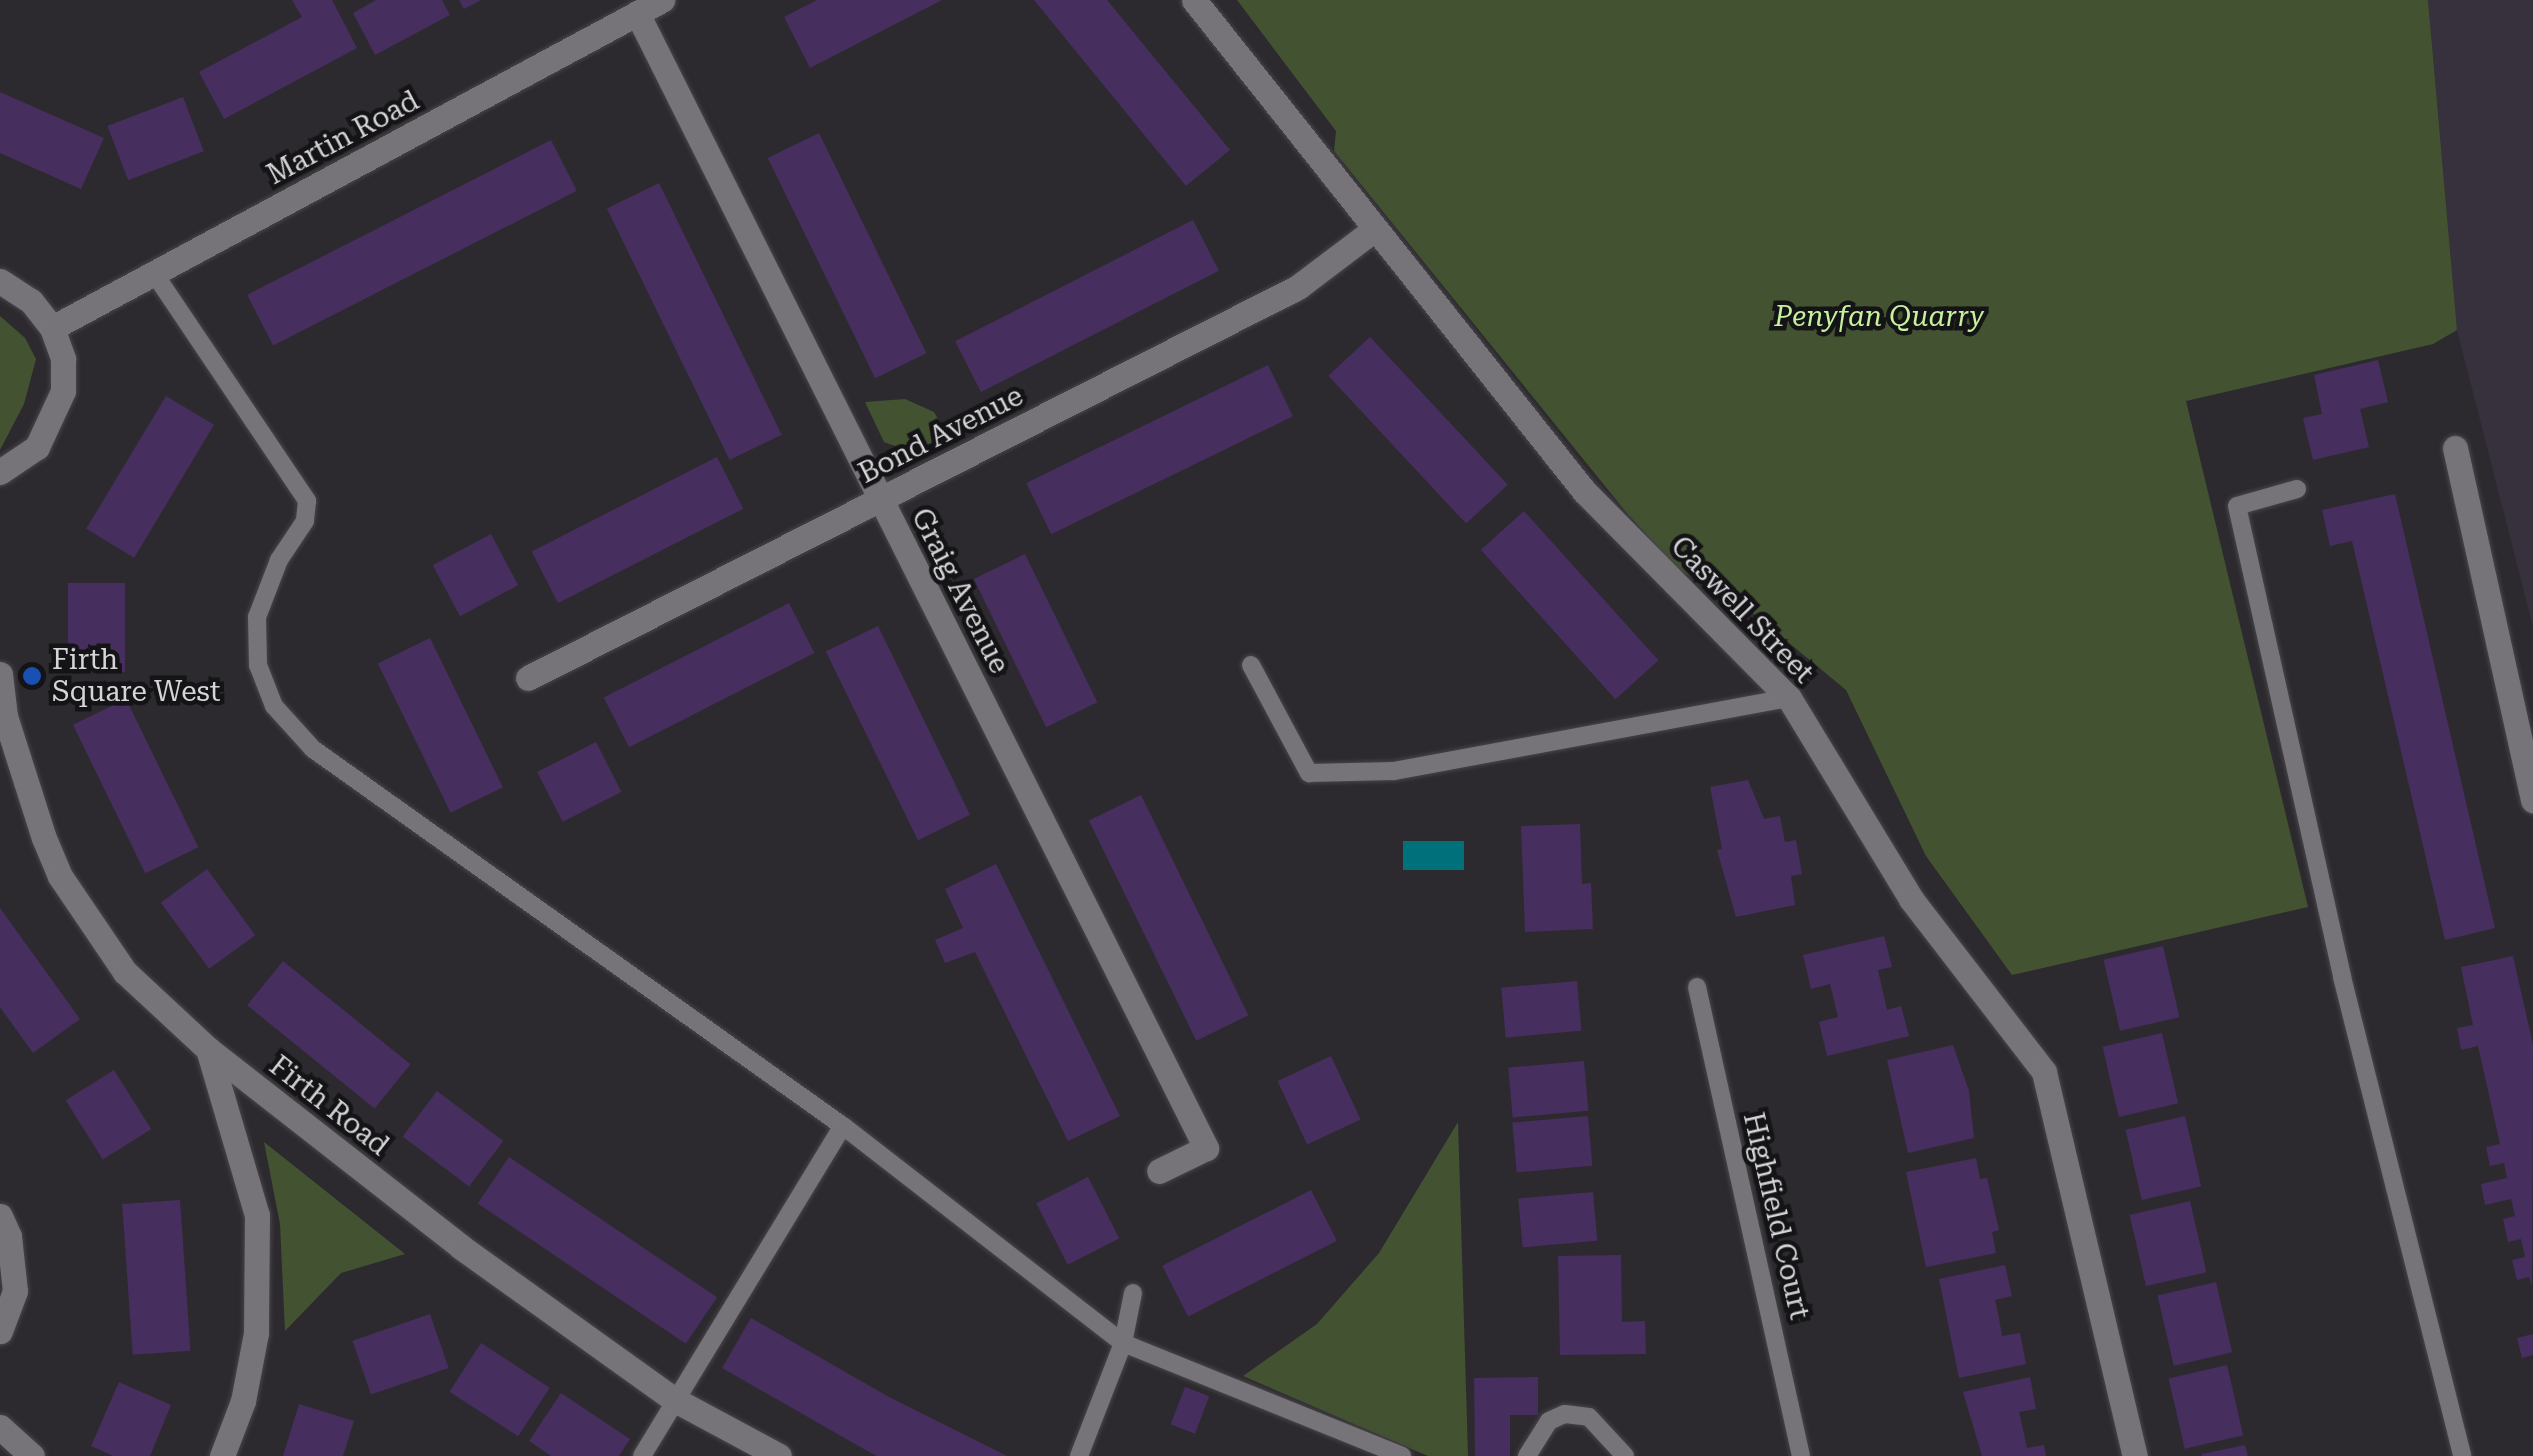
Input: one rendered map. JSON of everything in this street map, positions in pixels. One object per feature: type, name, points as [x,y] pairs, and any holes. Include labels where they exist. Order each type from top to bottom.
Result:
[{"type":"street","name":"Martin Road","points":[[52,328],[662,0]]},
{"type":"street","name":"Caswell Street","points":[[1194,0],[1372,231],[1584,491],[1789,698],[1912,900],[2044,1072],[2135,1456]]},
{"type":"street","name":"Graig Avenue","points":[[637,13],[1206,1148],[1159,1171]]},
{"type":"street","name":"Bond Avenue","points":[[528,678],[1298,287],[1372,231]]},
{"type":"street","points":[[0,281],[31,301],[52,328],[63,359],[55,420],[37,447],[0,472]]},
{"type":"street","points":[[2456,448],[2533,800]]},
{"type":"street","name":"Firth Road","points":[[0,674],[5,716],[60,876],[125,972],[208,1050],[461,1247],[675,1400],[778,1456]]},
{"type":"street","points":[[208,1050],[257,1215],[256,1333],[243,1400],[222,1456]]},
{"type":"street","points":[[0,1216],[9,1236],[15,1291],[0,1330]]},
{"type":"street","points":[[0,1428],[32,1456]]},
{"type":"lane","points":[[154,273],[306,501],[305,521],[279,560],[257,617],[258,665],[274,706],[313,748],[398,814],[843,1126],[1123,1343],[1402,1456]]},
{"type":"lane","points":[[2297,489],[2237,506],[2342,978],[2462,1456]]},
{"type":"lane","points":[[1251,665],[1308,773],[1394,771],[1789,698]]},
{"type":"lane","name":"Highfield Court","points":[[1697,987],[1801,1456]]},
{"type":"lane","points":[[642,1456],[843,1126]]},
{"type":"lane","points":[[1080,1456],[1123,1343],[1133,1293]]},
{"type":"lane","points":[[1527,1456],[1549,1421],[1566,1414],[1589,1417],[1625,1456]]},
{"type":"shaded area","points":[[2428,0],[2533,0],[2533,627],[2457,330]]},
{"type":"green space","name":"Penyfan Quarry","points":[[1237,0],[2428,0],[2457,330],[2433,344],[2186,401],[2308,907],[2012,975],[1926,856],[1846,690],[1741,603],[1678,570],[1626,512],[1334,151],[1336,131]]},
{"type":"green space","points":[[0,316],[25,338],[36,359],[24,404],[0,450]]},
{"type":"green space","points":[[905,399],[934,412],[947,435],[912,452],[884,442],[865,402]]},
{"type":"green space","points":[[1458,1122],[1468,1456],[1428,1456],[1243,1376],[1317,1324],[1379,1253]]},
{"type":"green space","points":[[264,1142],[405,1254],[341,1273],[285,1331],[280,1224]]},
{"type":"water","points":[[1403,841],[1464,841],[1464,870],[1403,870]]},
{"type":"building","points":[[292,0],[332,0],[357,48],[224,119],[199,72],[302,17]]},
{"type":"building","points":[[376,0],[442,0],[450,15],[375,55],[353,13]]},
{"type":"building","points":[[459,0],[481,0],[464,9]]},
{"type":"building","points":[[817,0],[942,0],[810,68],[784,17]]},
{"type":"building","points":[[1034,0],[1107,0],[1230,150],[1186,186]]},
{"type":"building","points":[[0,92],[104,138],[81,189],[0,153]]},
{"type":"building","points":[[183,97],[204,151],[128,180],[107,126]]},
{"type":"building","points":[[819,133],[926,353],[875,378],[768,158]]},
{"type":"building","points":[[551,140],[577,191],[273,346],[247,295]]},
{"type":"building","points":[[659,183],[782,435],[730,460],[607,208]]},
{"type":"building","points":[[1193,220],[1219,271],[981,392],[955,341]]},
{"type":"building","points":[[1370,337],[1508,485],[1466,524],[1328,376]]},
{"type":"building","points":[[2378,360],[2388,402],[2360,409],[2369,447],[2313,460],[2303,418],[2322,414],[2314,375]]},
{"type":"building","points":[[1268,365],[1293,416],[1051,534],[1026,483]]},
{"type":"building","points":[[166,396],[214,425],[134,558],[86,529]]},
{"type":"building","points":[[717,457],[743,509],[558,603],[532,551]]},
{"type":"building","points":[[2395,494],[2495,928],[2445,940],[2352,541],[2330,546],[2322,510]]},
{"type":"building","points":[[1524,511],[1658,660],[1615,699],[1481,550]]},
{"type":"building","points":[[491,534],[518,585],[460,616],[433,565]]},
{"type":"building","points":[[1025,554],[1097,702],[1046,727],[974,579]]},
{"type":"building","points":[[68,583],[125,583],[125,672],[68,672]]},
{"type":"building","points":[[789,603],[814,653],[629,747],[604,697]]},
{"type":"building","points":[[878,626],[970,815],[918,840],[826,651]]},
{"type":"building","points":[[430,638],[503,787],[451,813],[378,663]]},
{"type":"building","points":[[126,699],[198,847],[145,873],[73,725]]},
{"type":"building","points":[[596,742],[621,792],[563,822],[537,772]]},
{"type":"building","points":[[1748,780],[1764,819],[1780,816],[1785,842],[1796,840],[1802,874],[1791,876],[1795,905],[1736,917],[1717,850],[1722,849],[1710,787]]},
{"type":"building","points":[[1141,795],[1248,1015],[1196,1041],[1089,820]]},
{"type":"building","points":[[1580,824],[1582,884],[1591,883],[1593,929],[1525,932],[1521,826]]},
{"type":"building","points":[[996,864],[1120,1116],[1068,1141],[975,952],[945,963],[935,940],[963,928],[945,889]]},
{"type":"building","points":[[207,869],[255,935],[209,969],[161,903]]},
{"type":"building","points":[[0,908],[80,1019],[33,1053],[0,1007]]},
{"type":"building","points":[[1884,936],[1892,967],[1878,970],[1887,1010],[1901,1006],[1909,1036],[1827,1056],[1819,1022],[1838,1017],[1830,984],[1811,989],[1803,955]]},
{"type":"building","points":[[2163,946],[2179,1017],[2120,1031],[2104,960]]},
{"type":"building","points":[[2513,956],[2533,1045],[2532,1286],[2529,1277],[2517,1280],[2512,1260],[2525,1257],[2521,1239],[2508,1242],[2503,1219],[2515,1216],[2511,1199],[2485,1205],[2481,1184],[2507,1178],[2504,1163],[2490,1166],[2486,1147],[2500,1144],[2478,1046],[2461,1050],[2457,1028],[2473,1025],[2461,967]]},
{"type":"building","points":[[283,961],[410,1064],[375,1109],[247,1005]]},
{"type":"building","points":[[1577,981],[1581,1031],[1506,1037],[1501,988]]},
{"type":"building","points":[[2162,1033],[2178,1103],[2119,1117],[2103,1047]]},
{"type":"building","points":[[1953,1045],[1969,1091],[1974,1138],[1908,1153],[1887,1060]]},
{"type":"building","points":[[1331,1056],[1361,1119],[1307,1144],[1278,1081]]},
{"type":"building","points":[[1584,1061],[1588,1111],[1513,1117],[1508,1068]]},
{"type":"building","points":[[114,1070],[151,1129],[103,1160],[66,1100]]},
{"type":"building","points":[[437,1091],[503,1141],[469,1186],[403,1137]]},
{"type":"building","points":[[1588,1116],[1592,1166],[1517,1172],[1512,1123]]},
{"type":"building","points":[[2185,1116],[2201,1186],[2142,1200],[2126,1130]]},
{"type":"building","points":[[509,1157],[717,1297],[686,1344],[478,1203]]},
{"type":"building","points":[[1976,1158],[1980,1179],[1987,1178],[1999,1230],[1992,1232],[1996,1253],[1926,1267],[1906,1172]]},
{"type":"building","points":[[1088,1177],[1119,1238],[1068,1265],[1036,1203]]},
{"type":"building","points":[[1311,1190],[1337,1241],[1188,1317],[1162,1266]]},
{"type":"building","points":[[1593,1192],[1597,1241],[1523,1247],[1518,1199]]},
{"type":"building","points":[[180,1200],[191,1351],[133,1355],[122,1204]]},
{"type":"building","points":[[2190,1201],[2206,1272],[2146,1286],[2130,1215]]},
{"type":"building","points":[[1621,1255],[1622,1322],[1645,1321],[1646,1354],[1560,1355],[1558,1256]]},
{"type":"building","points":[[2005,1265],[2012,1296],[1995,1300],[2002,1336],[2020,1333],[2026,1364],[1959,1378],[1939,1279]]},
{"type":"building","points":[[2216,1282],[2232,1352],[2174,1366],[2158,1295]]},
{"type":"building","points":[[430,1314],[449,1368],[371,1395],[352,1341]]},
{"type":"building","points":[[751,1318],[889,1397],[1007,1456],[877,1456],[862,1448],[722,1368]]},
{"type":"building","points":[[2533,1334],[2533,1355],[2522,1358],[2517,1338]]},
{"type":"building","points":[[481,1343],[550,1388],[518,1436],[449,1392]]},
{"type":"building","points":[[2227,1365],[2243,1435],[2185,1449],[2169,1378]]},
{"type":"building","points":[[1538,1377],[1538,1415],[1510,1415],[1510,1456],[1475,1456],[1474,1378]]},
{"type":"building","points":[[2030,1377],[2036,1409],[2019,1412],[2027,1448],[2044,1445],[2046,1456],[1982,1456],[1963,1392]]},
{"type":"building","points":[[119,1382],[171,1405],[150,1456],[113,1456],[91,1446]]},
{"type":"building","points":[[1185,1387],[1209,1396],[1195,1434],[1171,1424]]},
{"type":"building","points":[[561,1393],[630,1439],[619,1456],[551,1456],[529,1441]]},
{"type":"building","points":[[299,1404],[354,1421],[343,1456],[283,1456]]},
{"type":"building","points":[[2245,1445],[2248,1456],[2202,1456],[2202,1454]]},
{"type":"place","name":"Firth Square West","points":[[32,676]]}]
